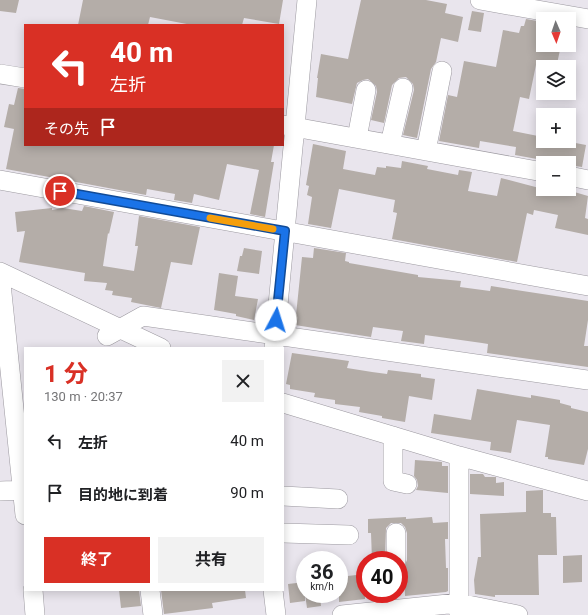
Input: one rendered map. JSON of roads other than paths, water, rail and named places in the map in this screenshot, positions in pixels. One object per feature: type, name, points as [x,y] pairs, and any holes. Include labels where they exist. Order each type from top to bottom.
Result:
[{"type":"street","points":[[275,342],[285,231],[289,126],[307,0]]},
{"type":"street","points":[[480,0],[515,3],[588,19]]},
{"type":"street","points":[[426,151],[442,71]]},
{"type":"street","points":[[0,74],[24,78]]},
{"type":"street","points":[[390,144],[403,88]]},
{"type":"street","points":[[357,138],[366,90]]},
{"type":"street","points":[[289,126],[536,171]]},
{"type":"street","points":[[576,177],[588,180]]},
{"type":"street","points":[[0,180],[588,286]]},
{"type":"street","points":[[0,491],[24,490],[4,348],[0,280],[114,333],[158,347]]},
{"type":"street","points":[[114,333],[143,316],[275,342],[588,380]]},
{"type":"street","points":[[114,333],[131,347]]},
{"type":"street","points":[[284,403],[459,456],[588,491]]},
{"type":"street","points":[[393,436],[393,481],[407,484]]},
{"type":"street","points":[[459,456],[459,609]]},
{"type":"street","points":[[284,496],[338,499]]},
{"type":"street","points":[[284,533],[350,535]]},
{"type":"street","points":[[396,533],[396,551]]},
{"type":"street","points":[[33,591],[35,615]]},
{"type":"street","points":[[150,591],[153,615]]},
{"type":"street","points":[[273,591],[276,615]]},
{"type":"street","points":[[342,615],[393,603]]},
{"type":"street","points":[[406,603],[518,615]]}]
